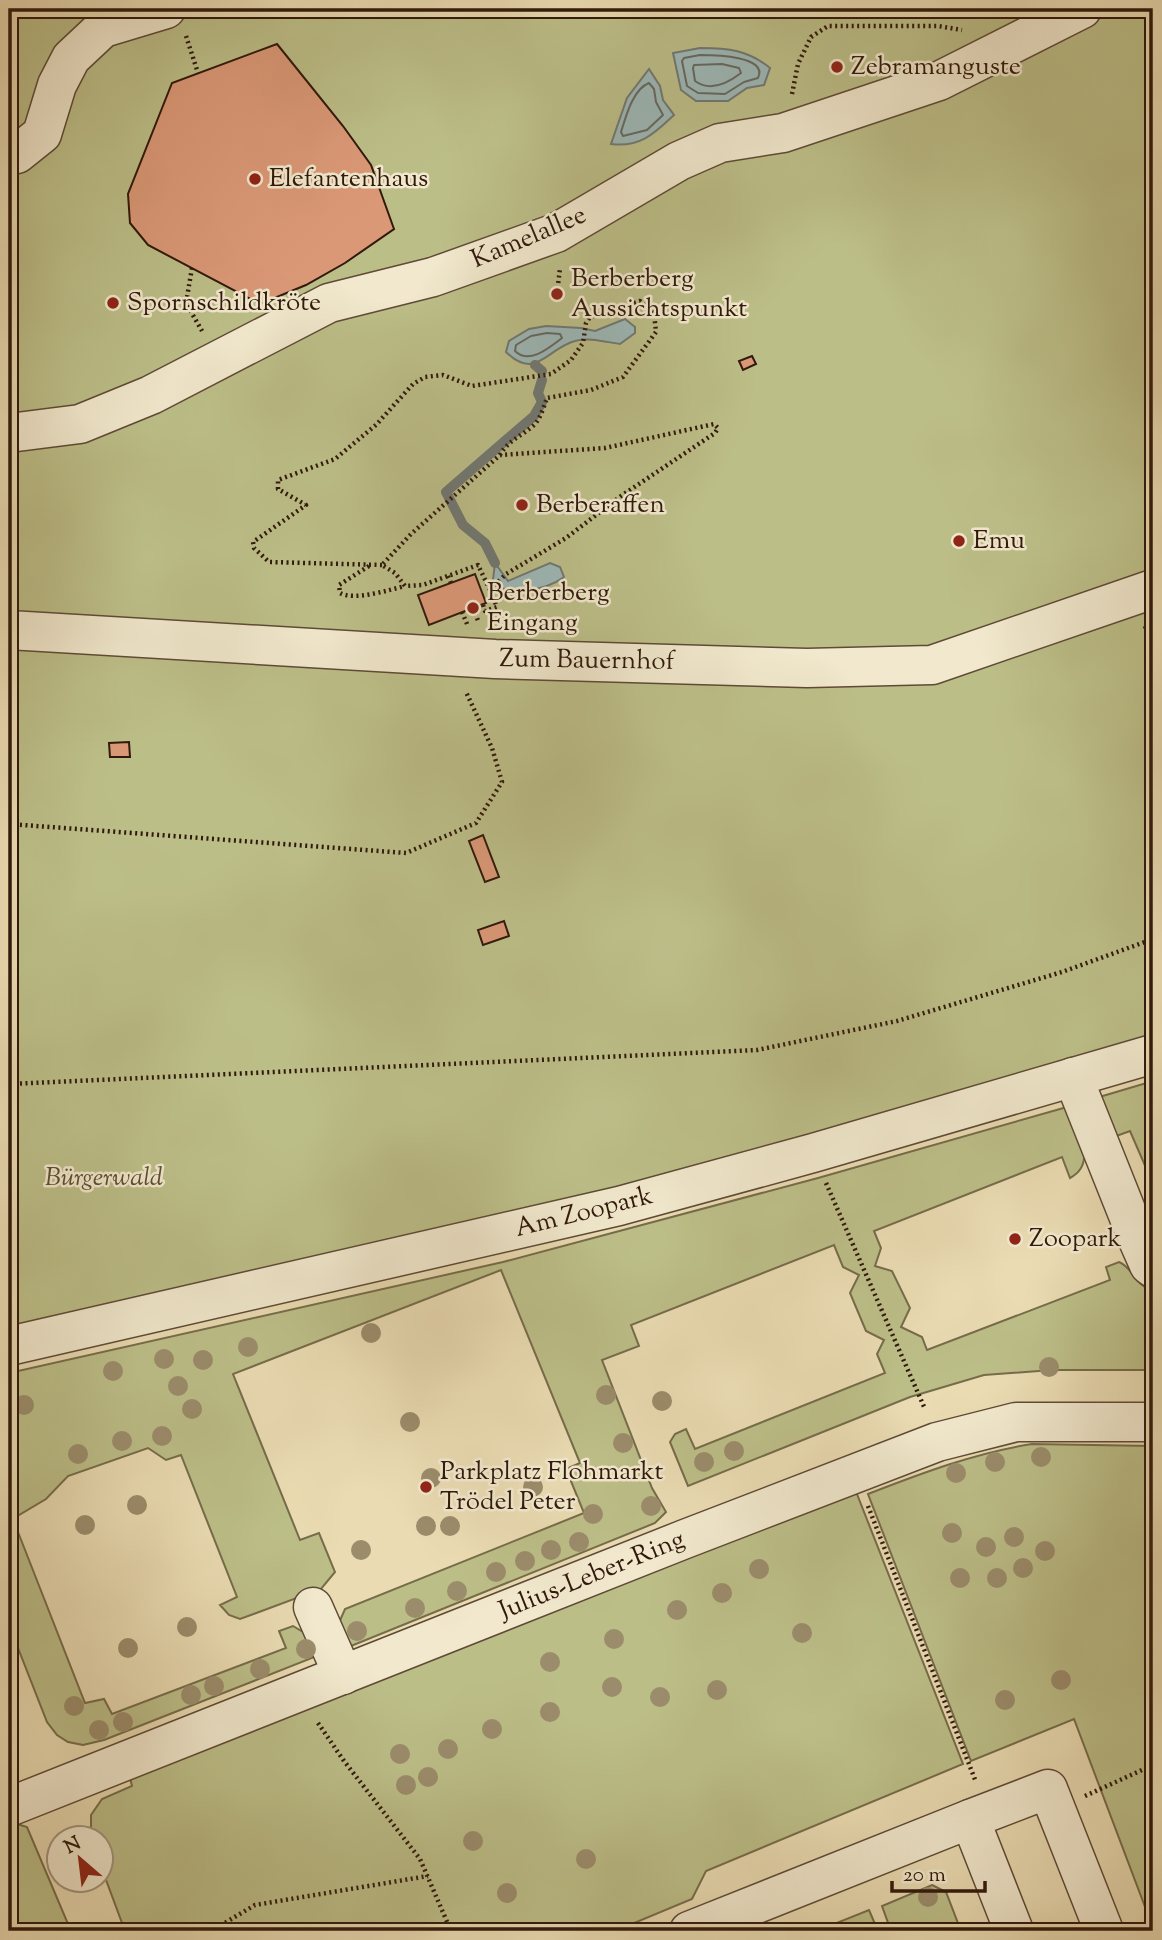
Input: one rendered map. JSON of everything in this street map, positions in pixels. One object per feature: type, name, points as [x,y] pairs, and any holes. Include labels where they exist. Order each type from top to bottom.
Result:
[{"type":"street","points":[[9,154],[17,154],[42,134],[57,85],[71,58],[103,27],[166,9]]},
{"type":"street","name":"Kamelallee","points":[[9,433],[80,425],[151,395],[329,303],[433,277],[556,233],[679,161],[720,143],[783,133],[939,81],[1082,9]]},
{"type":"street","name":"Zum Bauernhof","points":[[9,630],[449,656],[807,668],[932,665],[1153,589]]},
{"type":"street","name":"Am Zoopark","points":[[9,1346],[619,1206],[813,1153],[1153,1054]]},
{"type":"street","points":[[1073,1077],[1138,1240],[1149,1265],[1153,1268]]},
{"type":"street","name":"Julius-Leber-Ring","points":[[9,1807],[685,1539],[937,1443],[1016,1422],[1153,1422]]},
{"type":"street","points":[[313,1606],[343,1675]]},
{"type":"street","points":[[689,1931],[1048,1788],[1104,1931]]},
{"type":"street","points":[[979,1815],[1014,1931]]},
{"type":"path","points":[[783,133],[799,64],[811,37],[828,26],[938,26],[965,30]]},
{"type":"path","points":[[190,48],[198,73]]},
{"type":"path","points":[[192,268],[186,303],[219,359]]},
{"type":"path","points":[[557,294],[560,268]]},
{"type":"path","points":[[382,565],[411,534],[500,455],[504,448],[533,427],[547,398],[591,390],[623,377],[656,332],[654,313],[639,301],[590,317],[586,323],[583,343],[571,360],[551,374],[472,386],[443,374],[425,377],[413,384],[376,425],[335,459],[278,480],[278,489],[306,505],[305,509],[253,542],[254,548],[269,562],[382,565],[395,573],[405,586]]},
{"type":"path","points":[[490,590],[506,575],[566,538],[621,496],[715,433],[718,428],[714,424],[605,448],[500,455]]},
{"type":"path","points":[[370,565],[339,585],[340,593],[345,596],[367,594],[423,585],[478,565],[496,607],[485,611],[483,605]]},
{"type":"path","points":[[448,576],[451,583]]},
{"type":"path","points":[[9,824],[406,853],[476,823],[502,782],[492,748],[449,656]]},
{"type":"path","points":[[1151,718],[1153,711]]},
{"type":"path","points":[[9,1084],[757,1051],[897,1021],[1062,972],[1153,939]]},
{"type":"path","points":[[813,1153],[920,1397]]},
{"type":"path","points":[[855,1474],[979,1815]]},
{"type":"path","points":[[298,1694],[344,1761],[420,1859],[452,1931]]},
{"type":"path","points":[[1056,1810],[1153,1765]]},
{"type":"path","points":[[211,1931],[255,1905],[428,1876]]},
{"type":"green space","name":"Bürgerwald","points":[[9,9],[1153,9],[1153,1039],[686,1175],[9,1331]]},
{"type":"green space","points":[[1153,1081],[1153,1184],[1130,1131],[1111,1138],[1096,1098]]},
{"type":"green space","points":[[1067,1107],[1083,1145],[1083,1164],[1079,1172],[1070,1178],[1062,1157],[874,1231],[881,1248],[875,1266],[892,1271],[910,1308],[901,1327],[922,1337],[927,1350],[1110,1280],[1106,1267],[1119,1262],[1153,1293],[1153,1370],[1052,1370],[984,1375],[910,1397],[688,1486],[670,1442],[675,1434],[686,1429],[695,1449],[885,1373],[877,1354],[884,1340],[866,1331],[850,1293],[859,1275],[843,1267],[834,1245],[631,1325],[639,1346],[602,1360],[652,1488],[666,1512],[655,1523],[351,1646],[338,1625],[345,1609],[584,1513],[566,1469],[580,1463],[501,1270],[233,1374],[300,1540],[319,1533],[335,1572],[321,1589],[240,1619],[229,1615],[220,1605],[237,1597],[181,1455],[166,1460],[148,1448],[68,1476],[46,1499],[9,1521],[9,1373],[503,1262],[818,1178]]},
{"type":"green space","points":[[1032,1444],[1153,1446],[1153,1928],[1074,1719],[971,1761],[868,1494],[969,1458]]},
{"type":"green space","points":[[855,1489],[963,1764],[706,1871],[692,1899],[615,1931],[125,1931],[112,1895],[116,1895],[116,1825],[91,1825],[91,1815],[102,1799],[132,1786],[129,1774]]},
{"type":"green space","points":[[18,1532],[85,1703],[104,1699],[112,1714],[286,1648],[279,1631],[293,1626],[313,1638],[317,1656],[104,1740],[83,1745],[68,1742],[57,1735],[47,1722],[9,1625],[9,1535]]},
{"type":"green space","points":[[17,1824],[27,1827],[46,1872],[46,1895],[56,1895],[71,1931],[9,1931],[9,1902],[14,1899],[9,1880],[9,1829]]},
{"type":"green space","points":[[932,1885],[946,1892],[961,1931],[891,1931],[882,1906]]},
{"type":"green space","points":[[869,1910],[878,1931],[831,1931],[829,1926]]},
{"type":"water","points":[[700,48],[729,50],[754,57],[770,68],[764,85],[747,88],[728,101],[696,101],[681,90],[673,53]]},
{"type":"water","points":[[649,69],[660,86],[663,100],[674,115],[646,138],[630,144],[611,144],[627,98]]},
{"type":"water","points":[[625,319],[635,327],[635,333],[620,344],[575,341],[541,360],[525,364],[506,352],[509,341],[529,329],[546,326],[595,331]]},
{"type":"water","points":[[495,563],[508,581],[550,563],[560,567],[564,577],[545,587],[512,595],[493,580]]},
{"type":"building","name":"Elefantenhaus","points":[[277,44],[371,165],[394,229],[345,263],[306,285],[260,304],[148,245],[130,223],[128,194],[172,83]]},
{"type":"building","points":[[752,356],[756,364],[743,370],[739,361]]},
{"type":"building","points":[[475,574],[486,603],[429,625],[418,595]]},
{"type":"building","points":[[129,742],[130,757],[110,757],[109,743]]},
{"type":"building","points":[[483,835],[499,877],[485,882],[469,841]]},
{"type":"building","points":[[504,921],[509,936],[483,945],[478,930]]},
{"type":"waterway","points":[[535,365],[542,371]]},
{"type":"waterway","points":[[495,563],[485,543],[463,525],[446,492],[534,416],[542,402],[538,393],[542,380]]},
{"type":"place","name":"Zebramanguste","points":[[837,67]]},
{"type":"place","name":"Elefantenhaus","points":[[255,179]]},
{"type":"place","name":"Berberberg Aussichtspunkt","points":[[557,294]]},
{"type":"place","name":"Spornschildkröte","points":[[113,303]]},
{"type":"place","name":"Berberaffen","points":[[522,505]]},
{"type":"place","name":"Emu","points":[[959,541]]},
{"type":"place","name":"Berberberg Eingang","points":[[473,608]]},
{"type":"place","name":"Zoopark","points":[[1015,1239]]},
{"type":"place","name":"Parkplatz Flohmarkt Trödel Peter","points":[[426,1487]]}]
